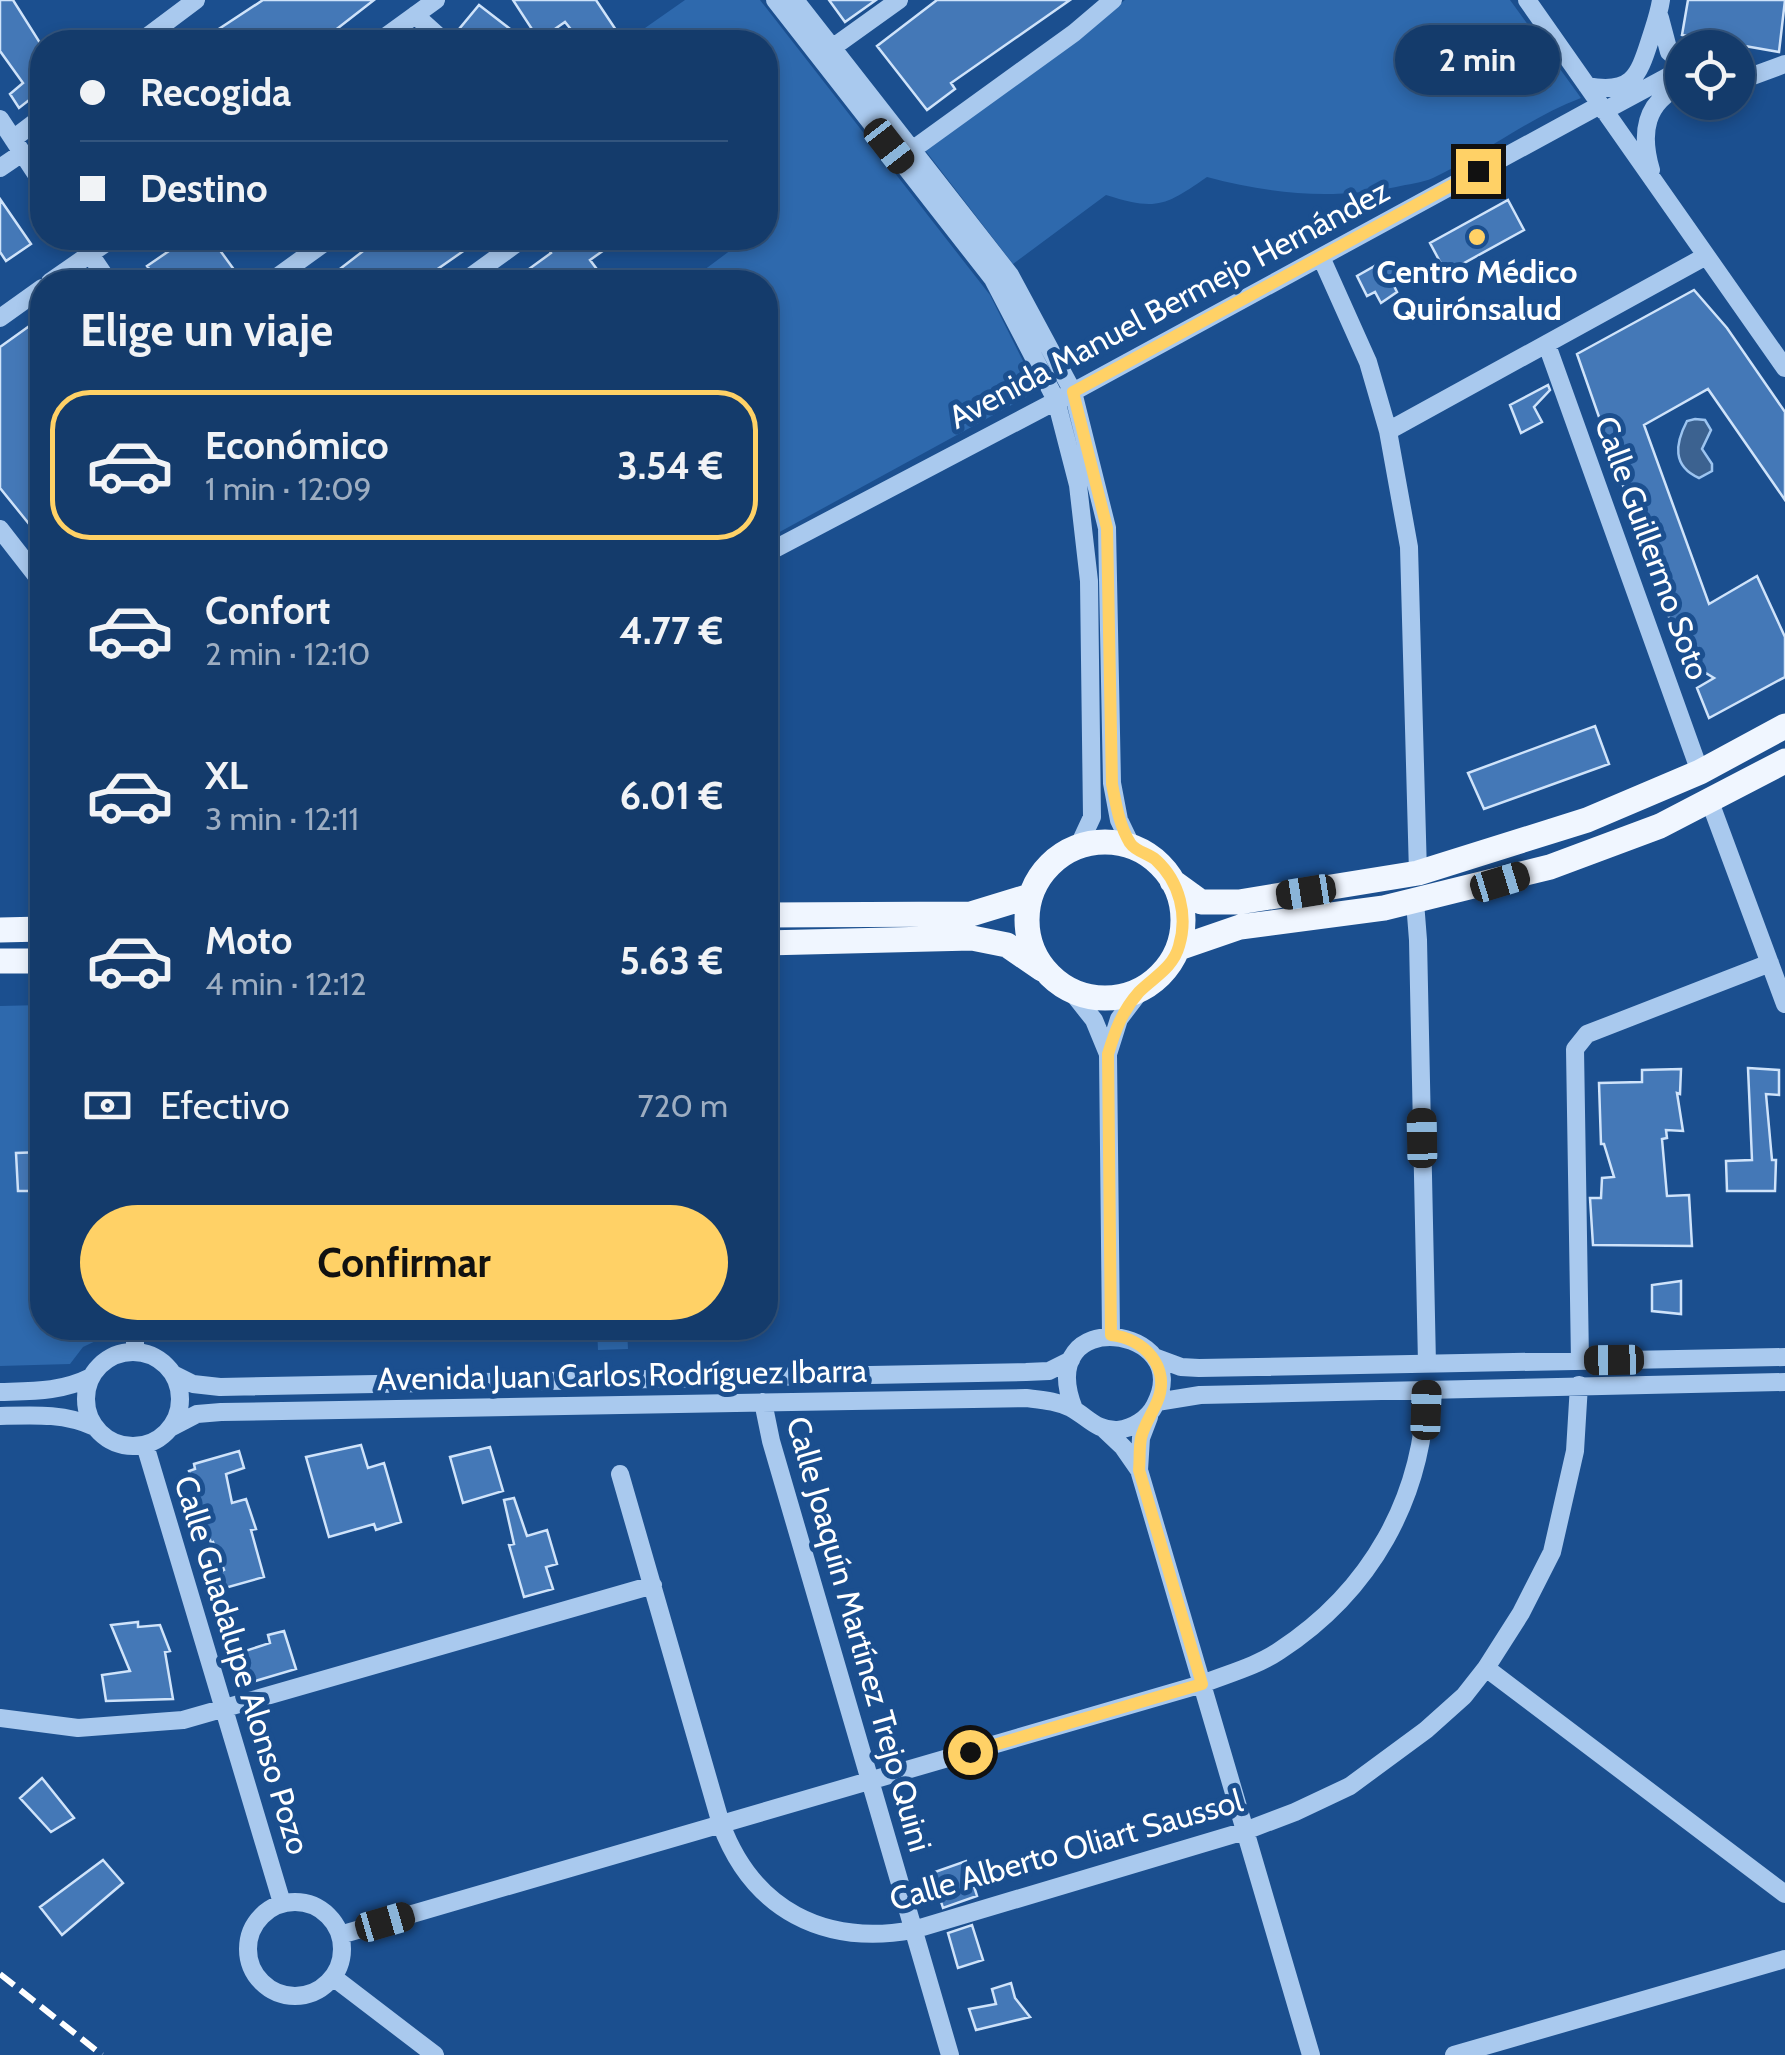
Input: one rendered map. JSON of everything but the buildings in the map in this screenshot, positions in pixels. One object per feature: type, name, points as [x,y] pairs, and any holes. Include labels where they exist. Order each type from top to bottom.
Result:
[{"type":"main road","points":[[1172,881],[1201,902],[1239,902],[1418,873],[1587,820],[1700,772],[1785,726]]},
{"type":"main road","points":[[1179,948],[1240,927],[1325,918],[1414,902],[1550,867],[1608,847],[1710,802],[1785,761]]},
{"type":"main road","points":[[778,943],[972,938],[1007,945],[1071,991],[1094,998],[1120,998],[1141,990],[1164,972],[1179,948],[1184,910],[1172,881],[1156,860],[1132,846],[1115,842],[1079,845],[1040,874],[1030,896],[1026,922],[1032,949],[1046,972]]},
{"type":"main road","points":[[778,915],[971,914],[1030,896]]},
{"type":"main road","points":[[0,930],[30,929]]},
{"type":"main road","points":[[0,961],[30,961]]},
{"type":"street","points":[[156,30],[196,0]]},
{"type":"street","points":[[394,30],[436,0]]},
{"type":"street","points":[[775,0],[993,280],[1064,396],[1089,581],[1092,817],[1079,845]]},
{"type":"street","points":[[794,0],[1010,274],[1064,396],[1107,528],[1112,784],[1119,820],[1132,846]]},
{"type":"street","points":[[832,48],[899,0]]},
{"type":"street","points":[[912,150],[1113,0]]},
{"type":"street","points":[[1527,0],[1785,368]]},
{"type":"street","points":[[1587,86],[1607,90],[1634,79],[1660,6]]},
{"type":"street","points":[[1660,6],[1665,32]]},
{"type":"street","points":[[415,15],[432,30]]},
{"type":"street","points":[[1755,73],[1785,64]]},
{"type":"street","name":"Avenida Manuel Bermejo Hernández","points":[[778,547],[1665,75]]},
{"type":"street","points":[[1654,180],[1645,142],[1649,115],[1665,94]]},
{"type":"street","points":[[0,119],[30,164]]},
{"type":"street","points":[[0,168],[30,131]]},
{"type":"street","points":[[87,250],[101,270]]},
{"type":"street","points":[[67,270],[96,250]]},
{"type":"street","points":[[287,270],[314,250]]},
{"type":"street","points":[[480,270],[507,250]]},
{"type":"street","points":[[1388,431],[1706,256]]},
{"type":"street","points":[[1322,257],[1368,362],[1388,431],[1408,548],[1418,873]]},
{"type":"street","points":[[0,318],[30,297]]},
{"type":"street","name":"Calle Guillermo Soto","points":[[1547,345],[1700,772]]},
{"type":"street","points":[[0,529],[30,568]]},
{"type":"street","points":[[1710,802],[1785,1004]]},
{"type":"street","points":[[1414,902],[1427,1364]]},
{"type":"street","points":[[1580,1361],[1575,1049],[1587,1034],[1770,963]]},
{"type":"street","points":[[1111,1335],[1108,1054],[1119,1019],[1141,990]]},
{"type":"street","points":[[1071,991],[1094,1020],[1108,1054]]},
{"type":"street","points":[[1139,1470],[1141,1438],[1154,1408],[1160,1374],[1154,1358],[1140,1343],[1111,1335],[1094,1339],[1072,1360],[1066,1390],[1074,1409],[1088,1423],[1105,1430],[1139,1470],[1311,2055]]},
{"type":"street","points":[[135,1340],[135,1351]]},
{"type":"street","points":[[0,1392],[70,1387],[91,1377],[108,1358],[135,1351],[163,1362],[175,1376],[181,1398],[172,1427],[145,1446],[125,1446],[76,1418],[0,1416]]},
{"type":"street","points":[[1154,1358],[1198,1368],[1785,1357]]},
{"type":"street","name":"Avenida Juan Carlos Rodríguez Ibarra","points":[[175,1376],[193,1384],[220,1387],[1026,1372],[1049,1371],[1072,1360]]},
{"type":"street","points":[[91,1377],[87,1410],[95,1427]]},
{"type":"street","points":[[1105,1430],[1122,1430],[1137,1424],[1154,1408],[1200,1394],[1785,1382]]},
{"type":"street","name":"Calle Alberto Oliart Saussol","points":[[620,1474],[733,1856],[781,1907],[816,1925],[842,1933],[891,1934],[1245,1831],[1350,1786],[1426,1730],[1464,1696],[1486,1668],[1552,1552],[1575,1451],[1578,1386]]},
{"type":"street","points":[[340,1935],[1202,1684],[1276,1654],[1329,1614],[1367,1571],[1391,1533],[1412,1484],[1425,1430],[1426,1390]]},
{"type":"street","name":"Avenida Juan Carlos Rodríguez Ibarra","points":[[172,1427],[197,1414],[221,1412],[1026,1398],[1074,1409]]},
{"type":"street","name":"Calle Joaquín Martínez Trejo Quini","points":[[763,1402],[771,1441],[950,2055]]},
{"type":"street","name":"Calle Guadalupe Alonso Pozo","points":[[145,1446],[282,1903]]},
{"type":"street","points":[[0,1718],[78,1728],[183,1720],[652,1585]]},
{"type":"street","points":[[1486,1668],[1785,1894]]},
{"type":"street","points":[[300,1901],[314,1905],[329,1915],[340,1935],[342,1952],[333,1978],[314,1992],[278,1994],[259,1980],[247,1955],[253,1924],[263,1912],[282,1903],[300,1901]]},
{"type":"street","points":[[1454,2055],[1785,1959]]},
{"type":"street","points":[[333,1978],[435,2055]]},
{"type":"shaded area","points":[[685,0],[760,0],[990,295],[1032,379],[1032,389],[1026,397],[778,533],[778,270],[704,270],[731,250],[778,250],[778,30],[642,30]]},
{"type":"shaded area","points":[[1125,0],[1510,0],[1581,98],[1433,178],[1415,183],[1324,194],[1254,188],[1207,177],[1160,203],[1137,203],[1106,195],[1013,264],[925,150]]},
{"type":"shaded area","points":[[1705,420],[1711,430],[1702,449],[1712,471],[1699,478],[1684,467],[1678,454],[1687,421]]},
{"type":"shaded area","points":[[30,1005],[30,1340],[98,1340],[83,1347],[70,1364],[0,1366],[0,1006]]},
{"type":"shaded area","points":[[598,1340],[628,1340],[628,1349],[598,1350]]},
{"type":"railway","points":[[0,1974],[102,2055]]},
{"type":"place","name":"Centro Médico Quirónsalud","points":[[1477,237]]},
{"type":"route","points":[[970,1752],[1202,1684],[1139,1470],[1141,1438],[1157,1402],[1160,1374],[1154,1358],[1140,1343],[1126,1336],[1111,1335],[1108,1054],[1119,1019],[1141,990],[1164,972],[1179,948],[1184,910],[1172,881],[1156,860],[1132,846],[1119,820],[1112,784],[1107,528],[1073,392],[1478,171]]}]
